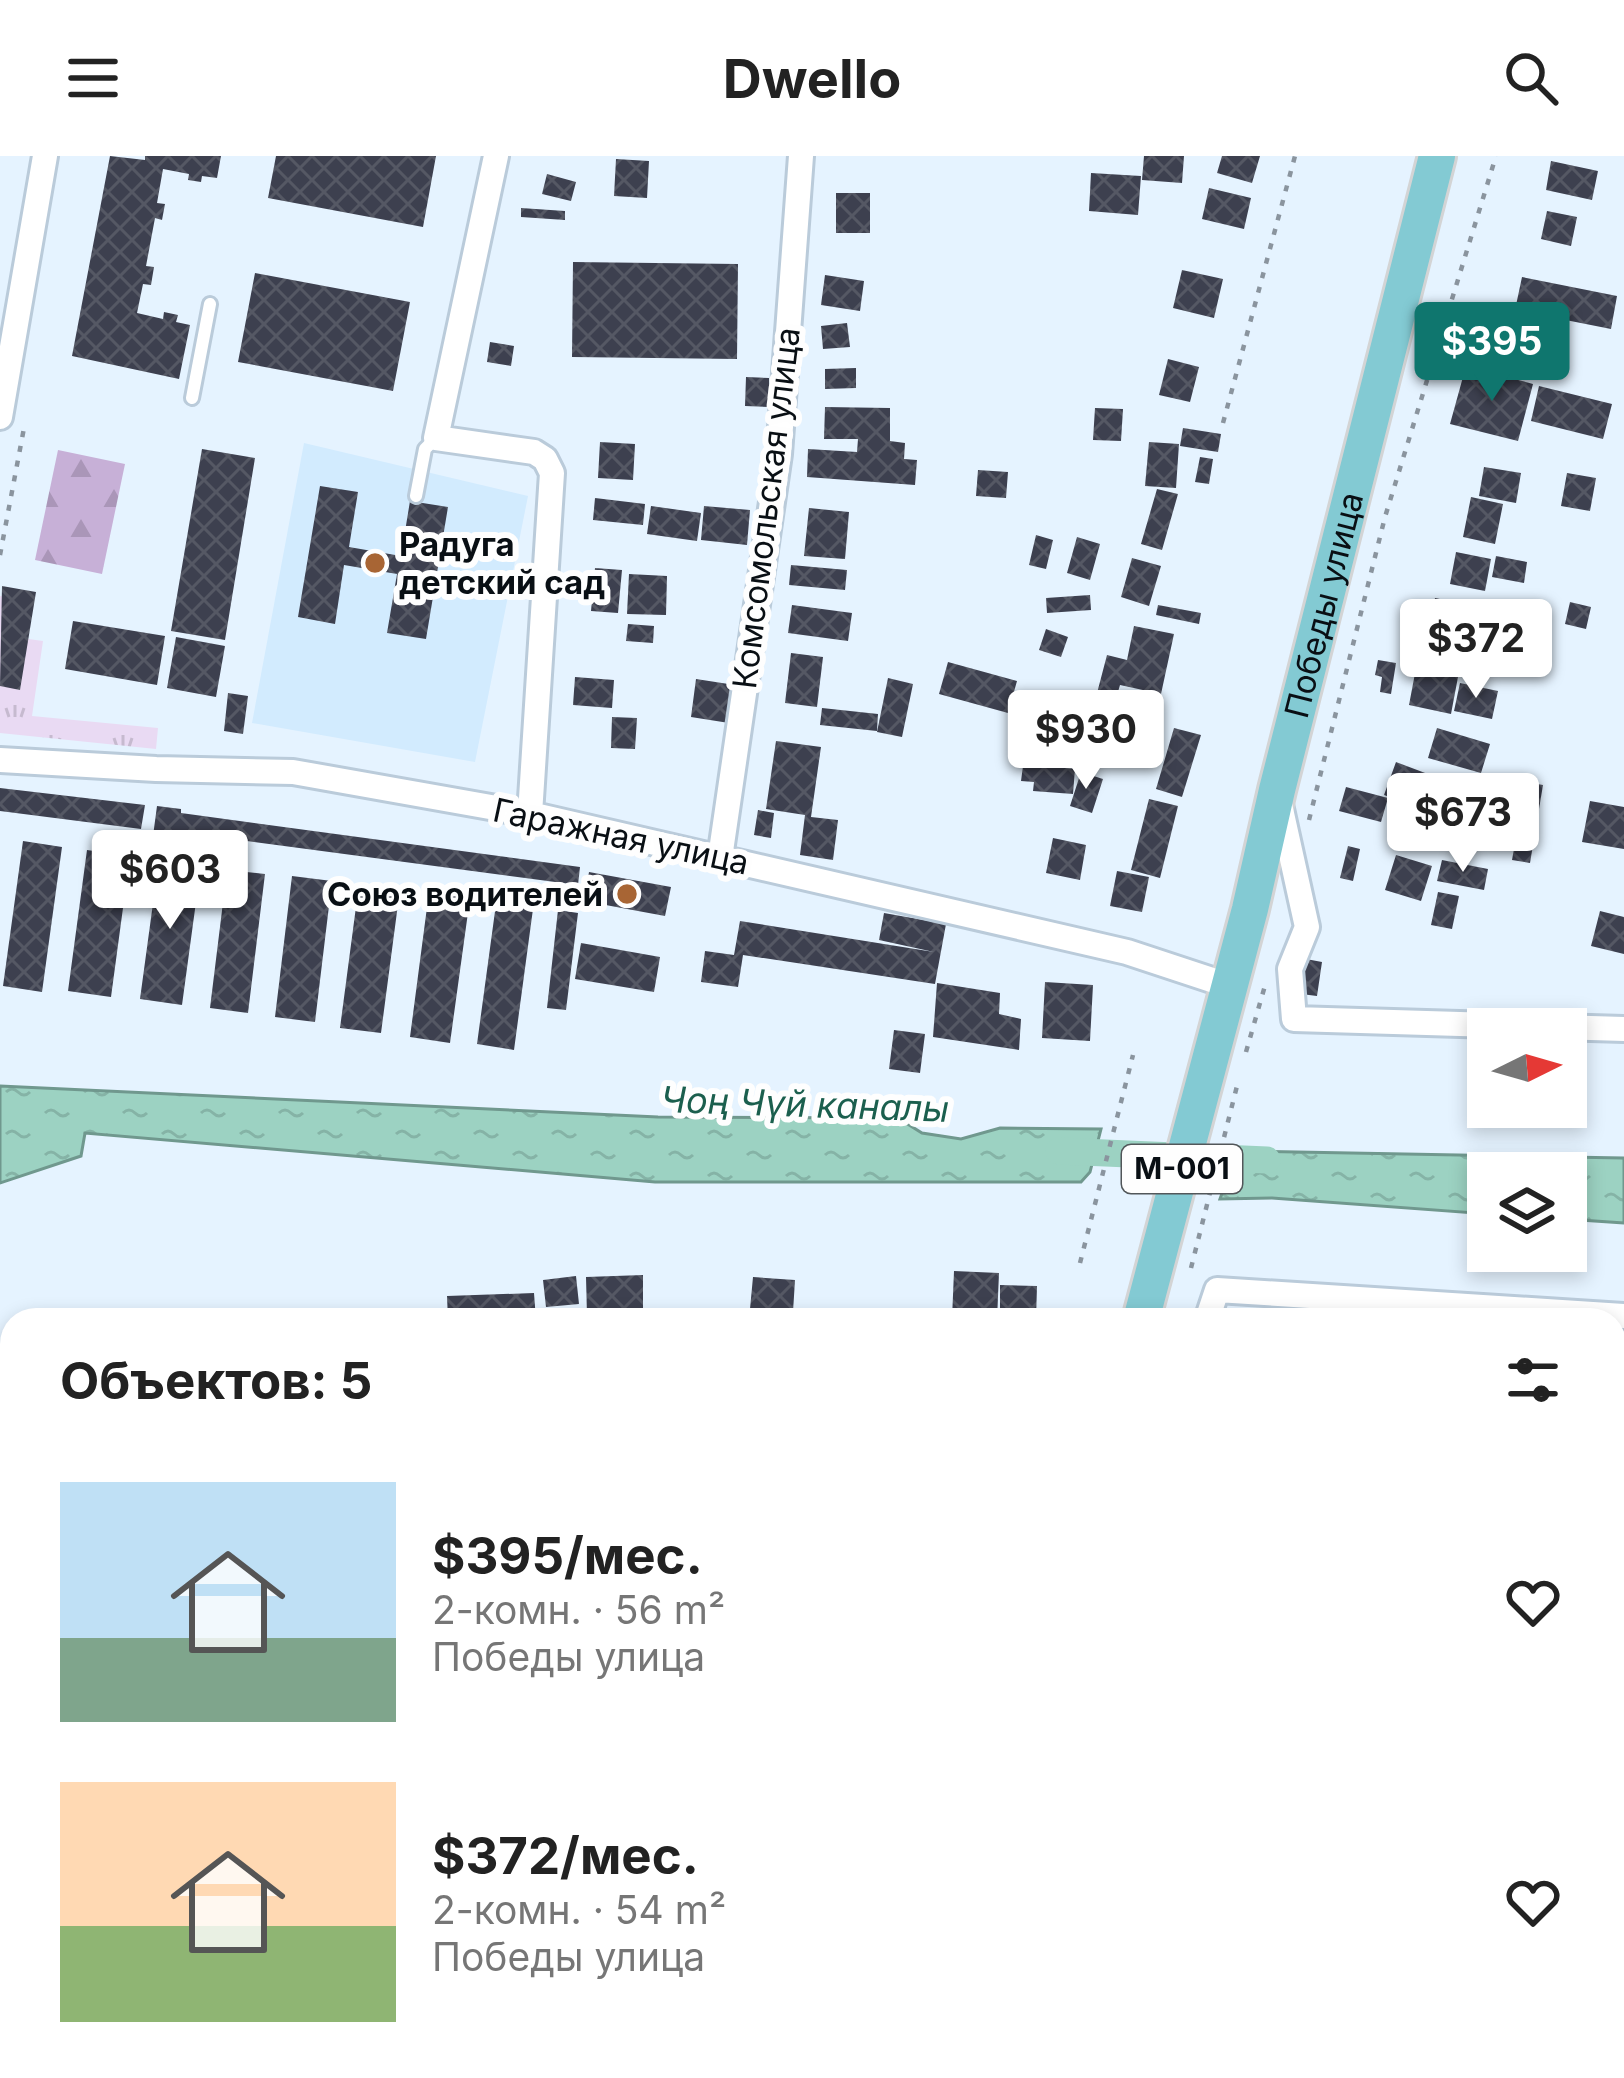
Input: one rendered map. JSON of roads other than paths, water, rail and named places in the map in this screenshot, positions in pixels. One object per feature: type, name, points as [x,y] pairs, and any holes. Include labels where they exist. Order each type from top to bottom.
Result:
[{"type":"main road","name":"Победы улица","points":[[1145,1308],[1227,1060],[1230,986],[1437,156]]},
{"type":"street","points":[[0,417],[8,329],[44,156]]},
{"type":"street","points":[[496,156],[436,438],[534,452],[545,459],[552,473],[530,814]]},
{"type":"street","name":"Комсомольская улица","points":[[720,858],[779,454],[801,156]]},
{"type":"street","name":"Гаражная улица","points":[[0,760],[293,772],[530,814],[1127,952],[1230,986]]},
{"type":"street","points":[[1277,790],[1307,927],[1289,969],[1294,1019],[1624,1029]]},
{"type":"street","points":[[1211,1308],[1216,1290],[1498,1308]]},
{"type":"lane","points":[[192,398],[210,304]]},
{"type":"lane","points":[[416,496],[425,449],[436,438]]},
{"type":"water","points":[[0,1086],[658,1117],[898,1118],[922,1133],[961,1139],[1000,1128],[1101,1129],[1090,1172],[1081,1182],[655,1182],[85,1133],[81,1156],[0,1183]]},
{"type":"water","points":[[1237,1151],[1467,1155],[1467,1212],[1272,1198],[1220,1199]]},
{"type":"water","points":[[1587,1157],[1624,1158],[1624,1223],[1587,1220]]},
{"type":"waterway","name":"Чоң Чүй каналы","points":[[1059,1151],[1267,1160]]},
{"type":"place","name":"Радуга детский сад","points":[[375,563]]},
{"type":"place","name":"Союз водителей","points":[[627,894]]}]
